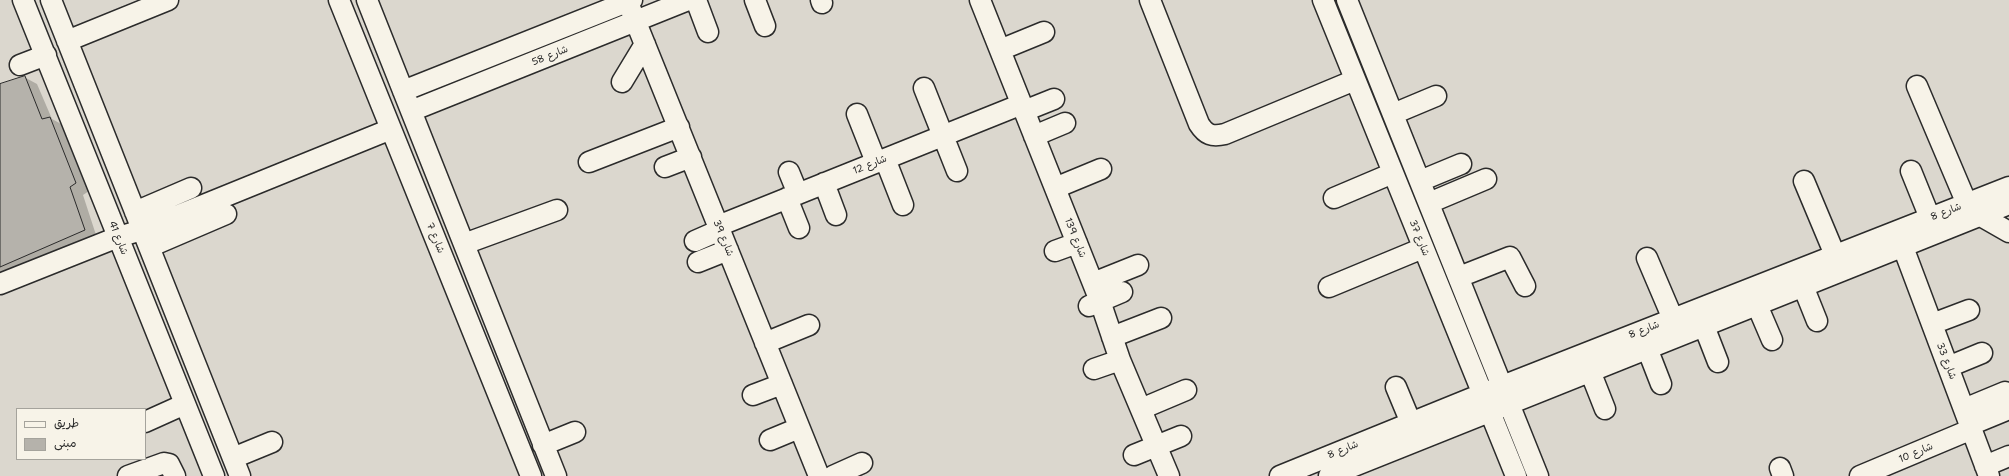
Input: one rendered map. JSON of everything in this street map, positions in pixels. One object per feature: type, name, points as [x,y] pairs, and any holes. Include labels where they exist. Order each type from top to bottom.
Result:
[{"type":"street","name":"شارع 41","points":[[23,0],[214,476]]},
{"type":"street","points":[[51,0],[236,467],[272,442]]},
{"type":"street","points":[[67,41],[168,0]]},
{"type":"street","name":"شارع 7","points":[[339,0],[531,476]]},
{"type":"street","points":[[367,0],[556,476]]},
{"type":"street","name":"شارع 58","points":[[411,111],[688,0]]},
{"type":"street","points":[[696,0],[708,32]]},
{"type":"street","points":[[755,0],[765,26]]},
{"type":"street","name":"شارع 139","points":[[980,0],[1077,243],[1094,297],[1169,476]]},
{"type":"street","points":[[1150,0],[1199,124],[1205,133],[1215,136],[1225,134],[1355,80]]},
{"type":"street","name":"شارع 37","points":[[1323,0],[1516,476]]},
{"type":"street","points":[[1347,0],[1538,476]]},
{"type":"street","points":[[403,91],[629,1]]},
{"type":"street","name":"شارع 39","points":[[629,1],[819,476]]},
{"type":"street","points":[[1000,50],[1044,32]]},
{"type":"street","points":[[622,82],[645,44]]},
{"type":"street","points":[[20,65],[46,56]]},
{"type":"street","points":[[1917,86],[1974,210],[2009,232]]},
{"type":"street","points":[[920,89],[938,137],[957,171]]},
{"type":"street","points":[[1393,114],[1436,96]]},
{"type":"street","name":"شارع 12","points":[[695,241],[719,228],[793,196],[938,137],[1023,107],[1054,99]]},
{"type":"street","points":[[857,114],[903,205]]},
{"type":"street","points":[[1034,136],[1065,123]]},
{"type":"street","points":[[589,162],[679,127]]},
{"type":"street","points":[[146,238],[391,129]]},
{"type":"street","points":[[665,167],[691,157]]},
{"type":"street","points":[[1420,181],[1461,164]]},
{"type":"street","points":[[1055,188],[1101,169]]},
{"type":"street","points":[[1911,171],[1930,218]]},
{"type":"street","points":[[789,172],[799,228]]},
{"type":"street","points":[[1334,198],[1393,173]]},
{"type":"street","points":[[1428,203],[1486,179]]},
{"type":"street","points":[[1804,181],[1835,255]]},
{"type":"street","points":[[824,183],[836,215]]},
{"type":"street","name":"شارع 8","points":[[1506,395],[1596,369],[1903,247],[1974,210],[2009,187]]},
{"type":"street","points":[[135,212],[192,188]]},
{"type":"street","name":"شارع 8","points":[[1335,475],[1486,403],[1673,319],[1930,218],[2009,204]]},
{"type":"street","points":[[464,244],[557,210]]},
{"type":"street","points":[[0,284],[118,237],[146,238],[226,214]]},
{"type":"street","points":[[1055,251],[1077,243]]},
{"type":"street","name":"شارع 33","points":[[1903,247],[1987,471]]},
{"type":"street","points":[[1329,287],[1423,248]]},
{"type":"street","points":[[701,269],[731,257]]},
{"type":"street","points":[[1647,258],[1673,319]]},
{"type":"street","points":[[1461,283],[1514,262],[1525,286]]},
{"type":"street","points":[[1094,297],[1138,265]]},
{"type":"street","points":[[1803,286],[1817,321]]},
{"type":"street","points":[[1094,297],[1122,292]]},
{"type":"street","points":[[1757,304],[1772,340]]},
{"type":"street","points":[[1932,324],[1968,310]]},
{"type":"street","points":[[1112,338],[1161,318]]},
{"type":"street","points":[[765,343],[809,325]]},
{"type":"street","points":[[1704,326],[1718,362]]},
{"type":"street","points":[[1647,348],[1661,384]]},
{"type":"street","points":[[1948,367],[1982,353]]},
{"type":"street","points":[[1094,369],[1120,360]]},
{"type":"street","points":[[1596,369],[1610,406]]},
{"type":"street","points":[[753,395],[782,384]]},
{"type":"street","points":[[1396,387],[1411,423]]},
{"type":"street","points":[[1141,409],[1186,390]]},
{"type":"street","name":"شارع 10","points":[[1860,476],[2007,400]]},
{"type":"street","name":"شارع 8","points":[[1280,476],[1411,423],[1486,403]]},
{"type":"street","points":[[146,422],[185,404]]},
{"type":"street","points":[[770,440],[799,428]]},
{"type":"street","points":[[543,445],[575,432]]},
{"type":"street","points":[[1134,455],[1181,436]]},
{"type":"street","points":[[1987,471],[2009,456]]},
{"type":"street","points":[[128,476],[164,463],[169,464],[175,476]]},
{"type":"street","points":[[833,476],[862,463]]},
{"type":"shaded area","points":[[0,0],[2009,0],[2009,476],[0,476]]},
{"type":"building","points":[[25,76],[42,119],[50,117],[76,183],[70,187],[85,230],[0,267],[0,84]]}]
